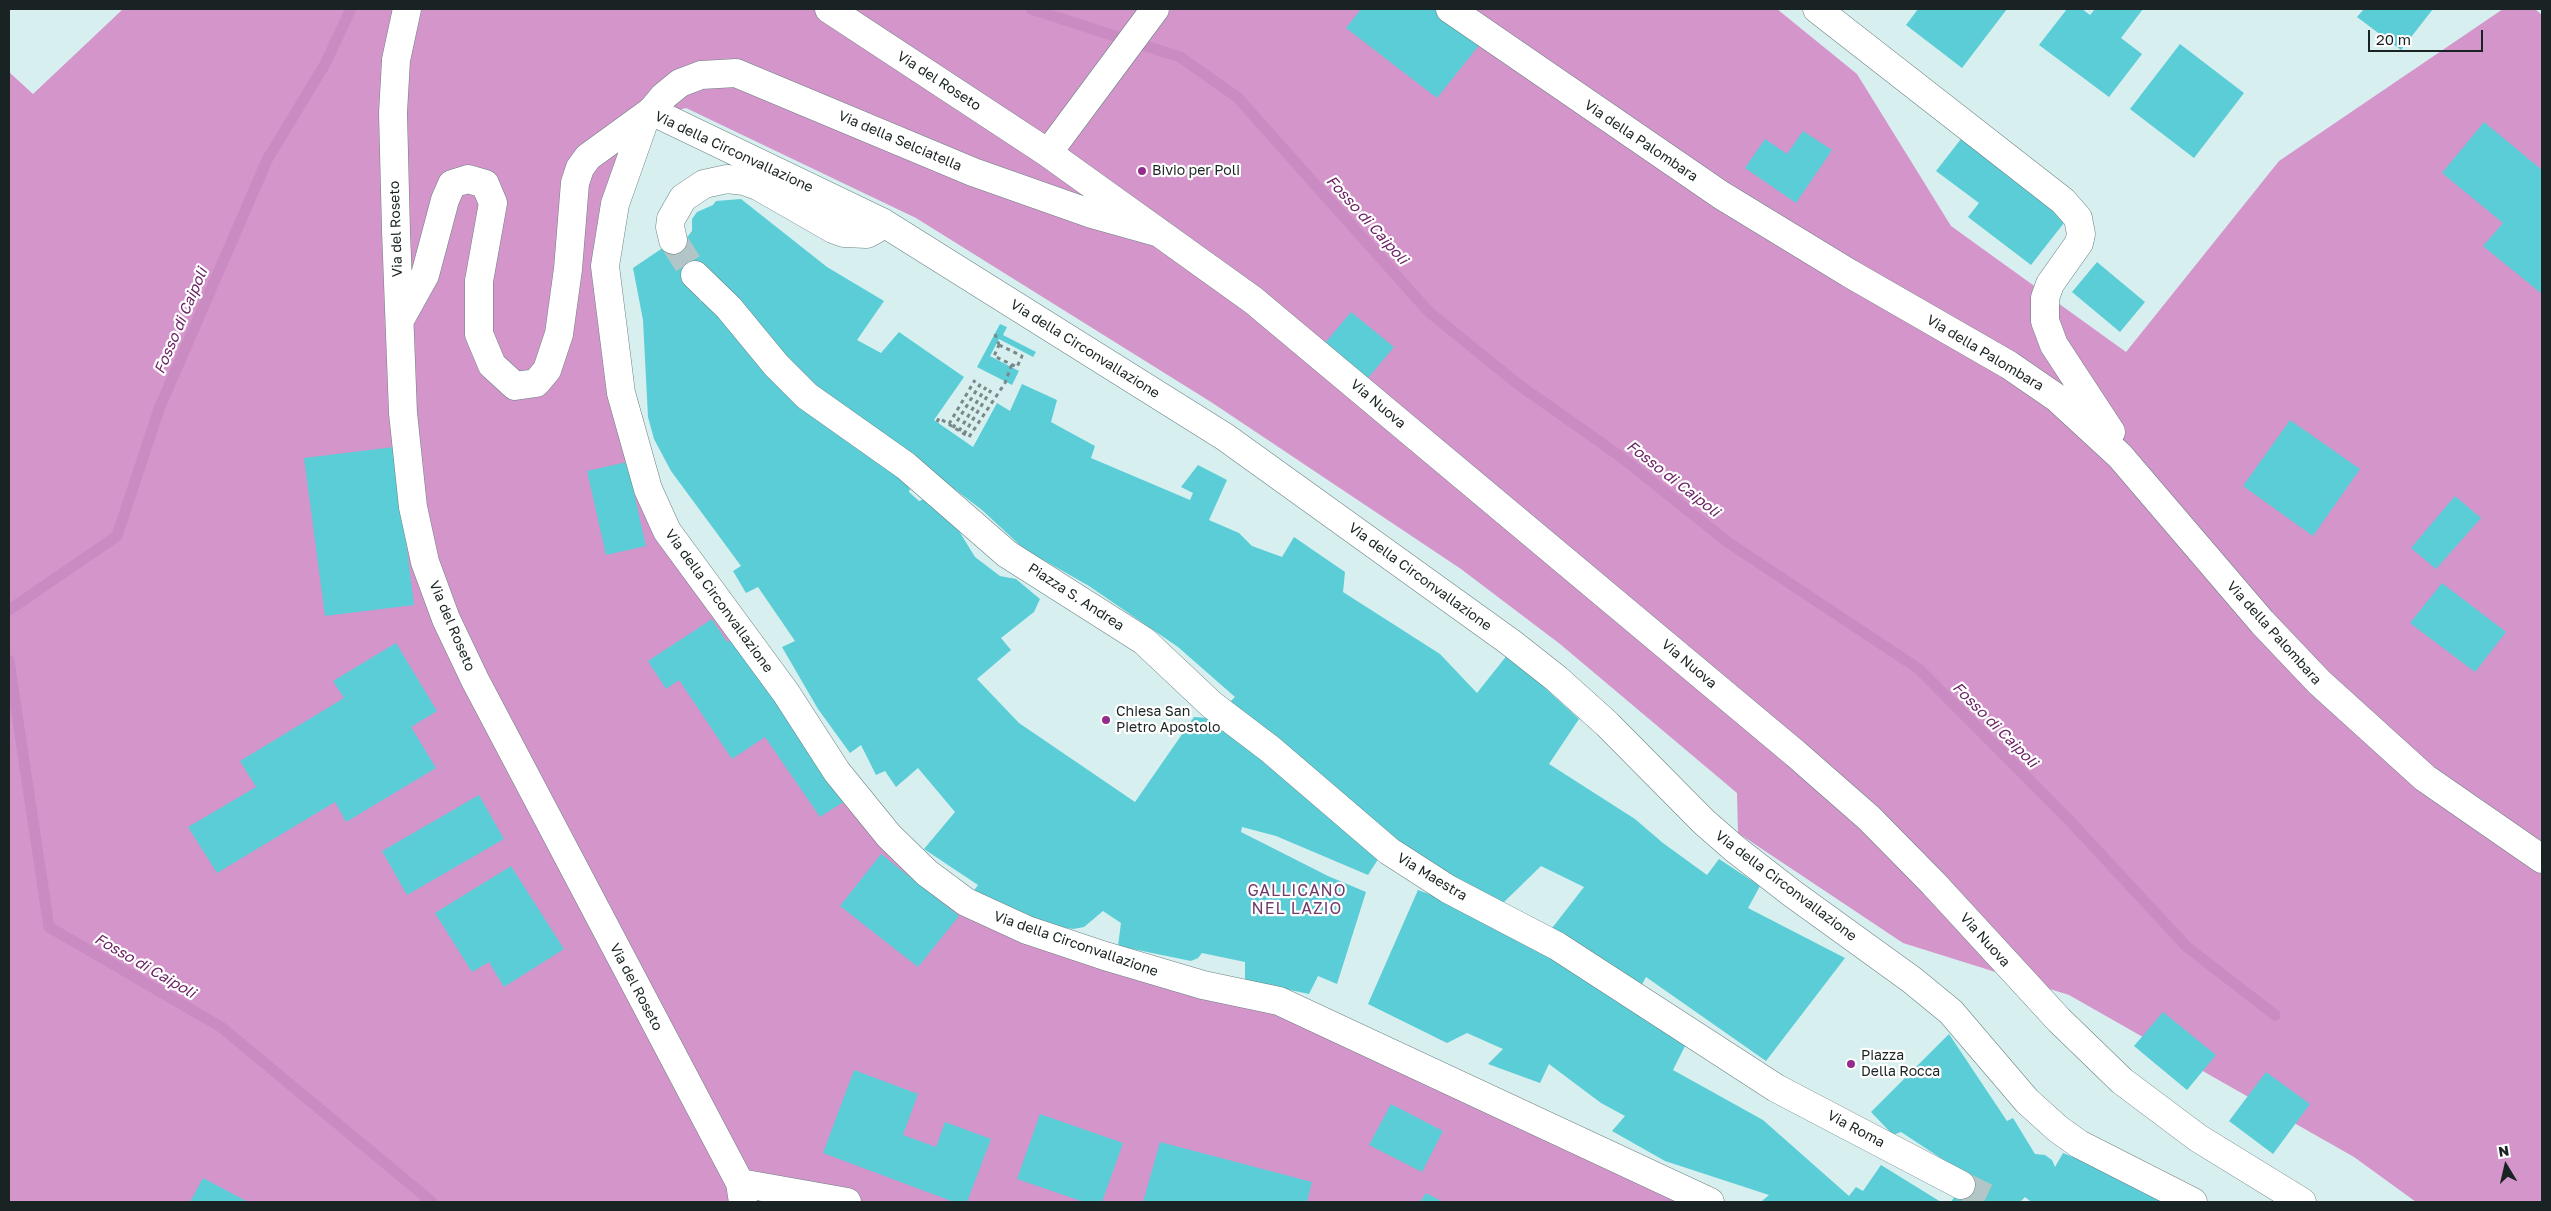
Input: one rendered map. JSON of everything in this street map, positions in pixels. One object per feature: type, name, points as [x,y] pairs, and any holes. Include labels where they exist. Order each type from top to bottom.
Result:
[{"type":"street","name":"Via del Roseto","points":[[407,9],[396,60],[393,113],[403,413],[413,507],[425,562],[446,619],[479,688],[741,1192]]},
{"type":"street","name":"Via del Roseto","points":[[829,9],[1048,153]]},
{"type":"street","points":[[1048,153],[1155,9]]},
{"type":"street","name":"Via della Palombara","points":[[1450,9],[1706,185],[1842,269],[1991,354],[2035,382],[2088,425],[2150,492],[2293,656],[2367,728],[2444,794],[2542,859]]},
{"type":"street","points":[[1817,9],[2063,201],[2078,218],[2081,234],[2079,243],[2050,284],[2045,298],[2045,321],[2054,345],[2150,492]]},
{"type":"street","name":"Via della Selciatella","points":[[651,111],[673,87],[688,79],[713,73],[736,73],[973,172],[1092,214],[1160,233]]},
{"type":"street","points":[[400,320],[426,275],[445,200],[452,184],[468,179],[485,184],[493,203],[479,281],[480,334],[492,365],[515,386],[536,383],[547,370],[559,334],[568,269],[575,184],[580,168],[588,157],[651,111]]},
{"type":"street","name":"Via della Circonvallazione","points":[[1710,1202],[1279,1001],[1202,985],[1104,956],[986,913],[945,887],[908,856],[838,772],[786,693],[672,539],[648,489],[632,436],[622,393],[605,266],[615,204],[645,119],[651,111],[882,222],[1225,437],[1510,642],[1574,694],[1704,822],[1735,849],[1951,1012],[2045,1120],[2079,1144],[2194,1202]]},
{"type":"street","name":"Via Nuova","points":[[1048,153],[1254,300],[1833,786],[1902,851],[2059,1020],[2122,1081],[2198,1138],[2302,1202]]},
{"type":"street","points":[[673,240],[670,228],[671,219],[683,198],[704,184],[727,179],[744,181],[758,186],[833,229],[844,233],[867,234],[876,229],[882,222]]},
{"type":"street","name":"Piazza S. Andrea","points":[[695,275],[729,308],[776,365],[807,396],[906,466],[1007,554],[1144,641]]},
{"type":"street","name":"Via Maestra","points":[[1144,641],[1212,705],[1270,749],[1389,851],[1448,889],[1557,946],[1751,1072]]},
{"type":"street","name":"Via Roma","points":[[1751,1072],[1961,1185]]},
{"type":"street","points":[[741,1192],[847,1202]]},
{"type":"path","points":[[995,334],[1000,345],[1022,356],[1018,367],[994,356],[1000,345]]},
{"type":"path","points":[[936,422],[939,418],[969,437],[1006,383],[1012,364]]},
{"type":"path","points":[[949,424],[976,380]]},
{"type":"path","points":[[954,428],[981,383]]},
{"type":"path","points":[[959,431],[986,387]]},
{"type":"path","points":[[964,434],[991,390]]},
{"type":"shaded area","points":[[123,9],[1777,9],[1857,74],[1951,226],[2126,352],[2279,161],[2503,9],[2535,9],[2542,15],[2542,1202],[2416,1202],[2354,1157],[2069,995],[1903,943],[1738,833],[1737,793],[1560,644],[1461,569],[1211,402],[916,218],[686,108],[645,119],[605,266],[648,489],[838,772],[966,902],[1279,1001],[1710,1202],[9,1202],[9,72],[33,94]]},
{"type":"building","points":[[1361,9],[1434,9],[1480,44],[1437,98],[1346,28]]},
{"type":"building","points":[[1918,9],[2007,9],[1962,68],[1906,25]]},
{"type":"building","points":[[2067,9],[2082,9],[2090,15],[2095,9],[2143,9],[2121,38],[2142,54],[2109,97],[2039,45]]},
{"type":"building","points":[[2364,9],[2433,9],[2401,50],[2357,17]]},
{"type":"building","points":[[2180,44],[2244,93],[2194,158],[2130,109]]},
{"type":"building","points":[[2484,122],[2542,170],[2542,294],[2483,246],[2503,223],[2442,173]]},
{"type":"building","points":[[1803,131],[1832,150],[1796,203],[1745,168],[1765,139],[1787,154]]},
{"type":"building","points":[[1961,139],[2067,219],[2031,265],[1968,217],[1979,203],[1936,171]]},
{"type":"building","points":[[741,199],[827,267],[884,301],[857,340],[881,353],[899,332],[964,377],[934,420],[973,447],[997,403],[1010,411],[1022,384],[1057,400],[1051,422],[1095,446],[1091,458],[1190,500],[1193,493],[1181,487],[1198,465],[1227,480],[1209,520],[1239,533],[1252,546],[1282,557],[1294,537],[1345,572],[1343,592],[1440,654],[1477,693],[1508,654],[1579,719],[1549,764],[1635,819],[1663,843],[1707,875],[1719,859],[1760,886],[1748,908],[1845,958],[1766,1061],[1646,977],[1640,988],[1549,932],[1584,887],[1541,866],[1502,904],[1465,886],[1406,848],[1227,705],[1235,697],[1178,647],[1089,586],[1024,549],[982,510],[919,462],[816,392],[754,324],[751,312],[707,277],[702,263],[683,275],[701,302],[710,298],[911,484],[909,492],[919,501],[930,497],[951,518],[975,557],[1000,576],[1016,579],[1040,599],[1034,612],[1001,638],[1011,650],[977,679],[1019,723],[1135,802],[1194,717],[1208,718],[1382,853],[1368,875],[1276,836],[1242,827],[1241,832],[1328,876],[1366,892],[1337,984],[1318,976],[1309,994],[1271,986],[1245,984],[1245,962],[1202,953],[1198,958],[1191,961],[1118,946],[1121,923],[1103,911],[1084,927],[1073,929],[1040,924],[969,897],[978,885],[924,849],[955,812],[918,768],[896,787],[885,771],[876,775],[861,745],[850,753],[818,709],[782,647],[795,641],[758,587],[746,593],[733,571],[741,566],[671,471],[654,439],[648,417],[643,320],[633,268],[667,245],[688,236],[692,231],[692,219],[697,212],[713,205],[716,201]]},
{"type":"building","points":[[2097,262],[2145,302],[2120,332],[2072,292]]},
{"type":"building","points":[[1351,312],[1394,347],[1368,378],[1325,343]]},
{"type":"building","points":[[1000,324],[1007,327],[1003,335],[1036,352],[1033,357],[999,339],[990,356],[1019,371],[1012,385],[977,367]]},
{"type":"building","points":[[2290,420],[2360,469],[2313,536],[2243,486]]},
{"type":"building","points":[[394,447],[414,605],[325,616],[304,458]]},
{"type":"building","points":[[627,462],[646,546],[606,555],[587,471]]},
{"type":"building","points":[[2455,496],[2481,518],[2436,569],[2411,548]]},
{"type":"building","points":[[2442,583],[2506,632],[2475,672],[2410,623]]},
{"type":"building","points":[[712,619],[727,642],[735,638],[845,801],[820,817],[765,737],[732,759],[679,680],[666,689],[648,661]]},
{"type":"building","points":[[396,643],[437,711],[411,727],[436,768],[346,822],[335,802],[217,873],[188,827],[256,787],[240,761],[344,698],[333,681]]},
{"type":"building","points":[[479,795],[504,839],[407,895],[382,851]]},
{"type":"building","points":[[881,854],[959,916],[918,967],[840,906]]},
{"type":"building","points":[[511,866],[564,949],[504,987],[489,962],[472,972],[435,913]]},
{"type":"building","points":[[1418,890],[1465,907],[1641,1009],[1687,1042],[1673,1070],[1763,1120],[1849,1196],[1856,1187],[1863,1191],[1881,1165],[1941,1202],[1762,1201],[1769,1195],[1665,1161],[1612,1131],[1625,1116],[1601,1103],[1549,1064],[1540,1083],[1488,1064],[1503,1049],[1467,1033],[1447,1043],[1368,1004]]},
{"type":"building","points":[[2163,1012],[2216,1055],[2187,1090],[2134,1046]]},
{"type":"building","points":[[1949,1034],[2007,1121],[2013,1118],[2035,1154],[2045,1155],[2052,1160],[2055,1167],[2063,1153],[2184,1202],[2038,1202],[2030,1201],[2025,1197],[2020,1202],[1951,1202],[1968,1176],[1901,1132],[1893,1135],[1871,1112]]},
{"type":"building","points":[[854,1070],[918,1094],[903,1135],[936,1147],[945,1122],[991,1139],[967,1202],[954,1202],[823,1153]]},
{"type":"building","points":[[2266,1072],[2310,1104],[2273,1154],[2229,1121]]},
{"type":"building","points":[[1391,1104],[1443,1131],[1422,1172],[1369,1145]]},
{"type":"building","points":[[1040,1114],[1123,1143],[1102,1202],[1084,1202],[1017,1179]]},
{"type":"building","points":[[1160,1142],[1312,1182],[1307,1202],[1143,1202]]},
{"type":"building","points":[[203,1178],[248,1202],[190,1202]]},
{"type":"building","points":[[1426,1193],[1443,1202],[1420,1202]]},
{"type":"waterway","name":"Fosso di Caipoli","points":[[9,610],[117,536],[159,409],[268,158],[324,66],[351,9]]},
{"type":"waterway","name":"Fosso di Caipoli","points":[[1031,9],[1180,57],[1237,97],[1429,312],[1519,385],[1617,454],[1729,543],[1919,669],[2069,820],[2187,947],[2275,1015]]},
{"type":"waterway","name":"Fosso di Caipoli","points":[[9,661],[49,927],[221,1027],[432,1202]]},
{"type":"tunnel","points":[[673,240],[695,275]]},
{"type":"tunnel","points":[[1961,1185],[1996,1202]]},
{"type":"place","name":"Bivio per Poli","points":[[1142,171]]},
{"type":"place","name":"Chiesa San Pietro Apostolo","points":[[1106,720]]},
{"type":"place","name":"Piazza Della Rocca","points":[[1851,1064]]},
{"type":"district","name":"GALLICANO NEL LAZIO","points":[[1297,900]]}]
